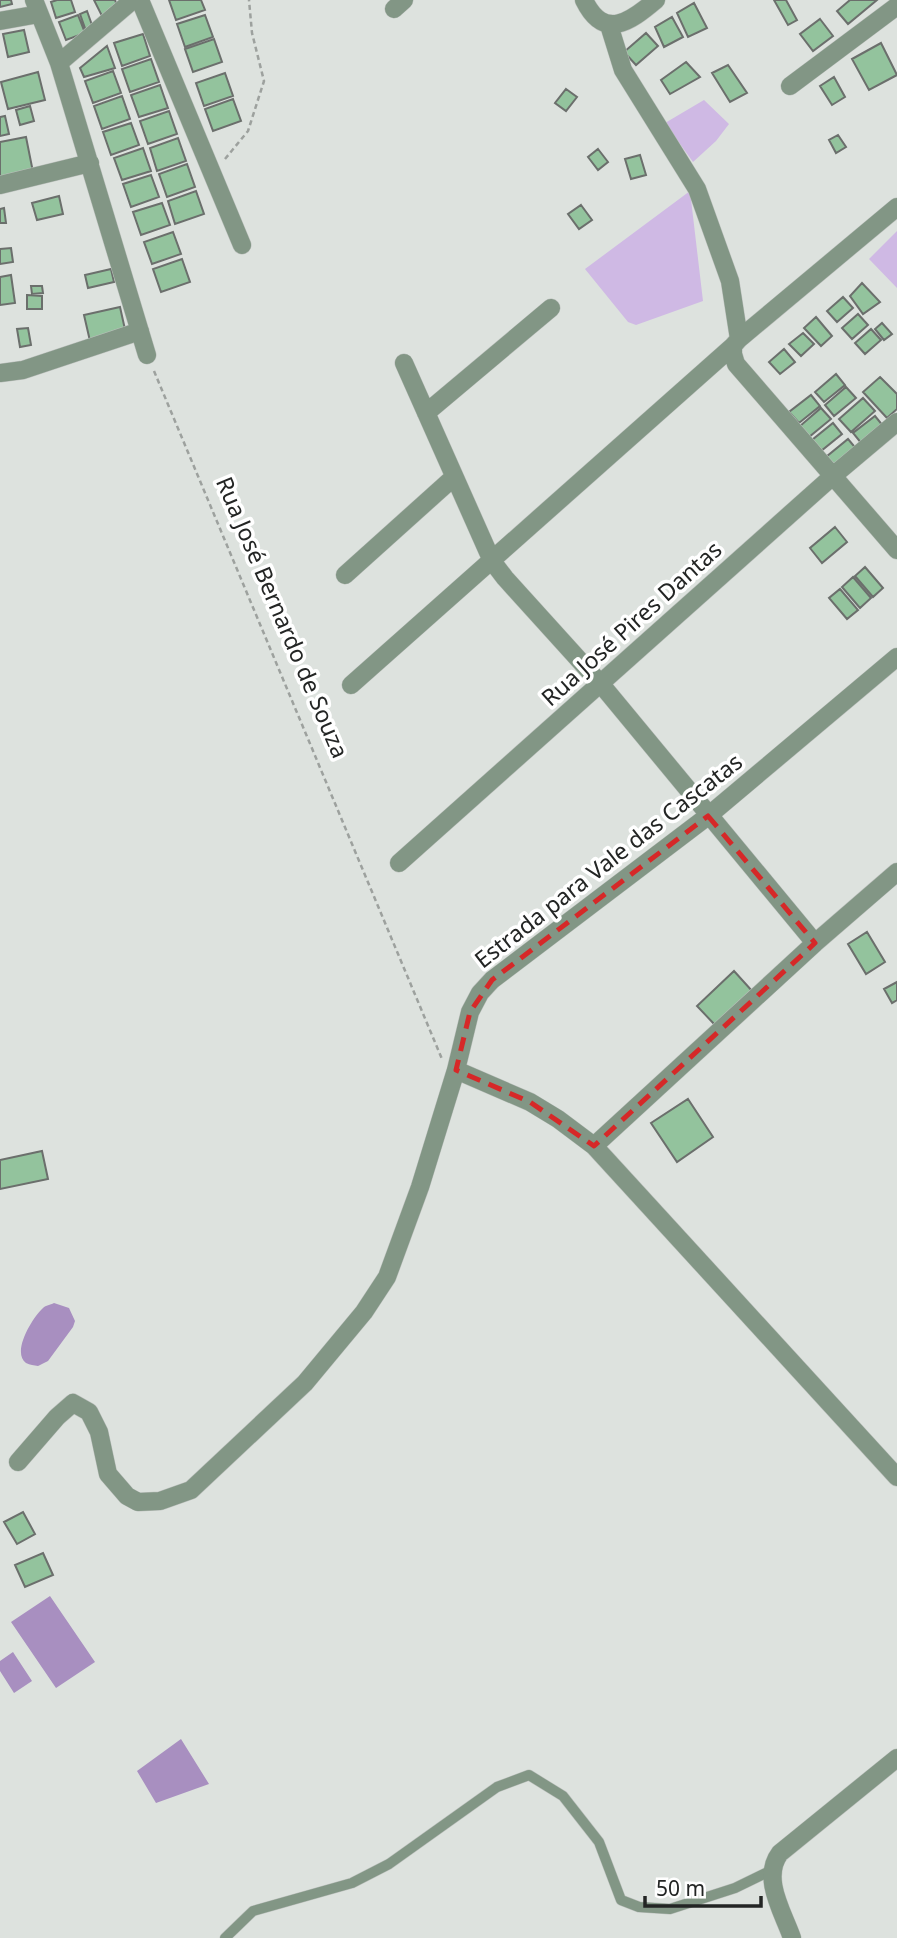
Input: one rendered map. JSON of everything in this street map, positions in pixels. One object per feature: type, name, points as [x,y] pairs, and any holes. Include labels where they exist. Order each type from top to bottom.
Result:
[{"type":"street","points":[[59,63],[133,0]]},
{"type":"street","points":[[140,0],[242,245]]},
{"type":"street","points":[[584,0],[598,20],[609,25],[636,17],[656,0]]},
{"type":"street","points":[[790,86],[897,6]]},
{"type":"street","points":[[0,21],[36,7],[59,63],[147,355]]},
{"type":"street","points":[[609,25],[624,70],[697,189],[730,281],[736,342],[733,354],[736,363],[897,550]]},
{"type":"street","points":[[0,185],[90,163]]},
{"type":"street","points":[[351,685],[736,342],[897,207]]},
{"type":"street","points":[[426,413],[551,308]]},
{"type":"street","points":[[0,373],[23,370],[140,331]]},
{"type":"street","points":[[404,363],[492,561],[600,683],[815,943]]},
{"type":"street","name":"Rua José Pires Dantas","points":[[399,863],[897,422]]},
{"type":"street","points":[[345,575],[454,477]]},
{"type":"street","name":"Estrada para Vale das Cascatas","points":[[18,1462],[73,1403],[89,1412],[99,1432],[108,1474],[127,1496],[138,1502],[160,1501],[191,1490],[305,1383],[364,1312],[387,1277],[421,1187],[470,1012],[480,993],[492,980],[708,816],[897,657]]},
{"type":"street","points":[[594,1146],[815,943],[897,872]]},
{"type":"street","points":[[453,1076],[530,1102],[594,1146],[897,1477]]},
{"type":"street","points":[[792,1938],[771,1879],[775,1860],[780,1853],[897,1758]]},
{"type":"lane","points":[[225,1938],[253,1911],[352,1883],[389,1864],[497,1787],[529,1775],[562,1796],[599,1842],[621,1900],[639,1908],[670,1909],[735,1888],[772,1870]]},
{"type":"path","points":[[213,174],[248,131],[264,81],[252,33],[249,0]]},
{"type":"path","name":"Rua José Bernardo de Souza","points":[[147,355],[453,1076]]},
{"type":"highlighted area","points":[[708,816],[815,943],[594,1146],[530,1102],[456,1070],[470,1012],[492,980]]},
{"type":"shaded area","points":[[704,100],[729,124],[716,141],[693,162],[665,123]]},
{"type":"shaded area","points":[[690,191],[703,301],[636,325],[628,322],[585,269]]},
{"type":"shaded area","points":[[897,231],[897,288],[869,259]]},
{"type":"shaded area","points":[[54,1303],[69,1308],[75,1321],[73,1327],[48,1361],[38,1366],[26,1363],[21,1351],[29,1326],[44,1307]]},
{"type":"shaded area","points":[[50,1596],[95,1662],[56,1688],[11,1622]]},
{"type":"shaded area","points":[[13,1652],[32,1681],[14,1693],[0,1671],[0,1661]]},
{"type":"shaded area","points":[[181,1739],[209,1784],[156,1803],[137,1771]]},
{"type":"building","points":[[0,0],[11,0],[12,4],[0,7]]},
{"type":"building","points":[[71,0],[75,12],[56,18],[51,2]]},
{"type":"building","points":[[94,0],[115,0],[118,8],[102,16]]},
{"type":"building","points":[[169,0],[201,0],[205,10],[176,20]]},
{"type":"building","points":[[774,0],[786,0],[797,20],[788,25]]},
{"type":"building","points":[[850,0],[877,0],[848,24],[837,11]]},
{"type":"building","points":[[694,3],[707,28],[688,37],[677,13]]},
{"type":"building","points":[[87,11],[93,28],[86,31],[80,14]]},
{"type":"building","points":[[78,15],[85,33],[66,40],[59,22]]},
{"type":"building","points":[[205,15],[213,37],[185,47],[177,24]]},
{"type":"building","points":[[672,17],[683,37],[664,47],[655,27]]},
{"type":"building","points":[[820,19],[833,36],[813,51],[800,34]]},
{"type":"building","points":[[24,30],[29,52],[8,57],[3,34]]},
{"type":"building","points":[[646,33],[658,46],[636,65],[624,52]]},
{"type":"building","points":[[143,34],[150,56],[122,66],[114,43]]},
{"type":"building","points":[[214,39],[222,62],[193,72],[185,49]]},
{"type":"building","points":[[881,43],[897,75],[869,90],[852,59]]},
{"type":"building","points":[[107,46],[115,68],[84,77],[80,68]]},
{"type":"building","points":[[151,59],[159,82],[130,92],[122,69]]},
{"type":"building","points":[[686,62],[700,77],[670,94],[661,80]]},
{"type":"building","points":[[728,65],[747,93],[730,102],[712,73]]},
{"type":"building","points":[[113,71],[121,93],[93,103],[85,81]]},
{"type":"building","points":[[38,72],[45,100],[8,109],[1,82]]},
{"type":"building","points":[[225,73],[233,96],[204,106],[196,83]]},
{"type":"building","points":[[834,77],[845,97],[832,105],[820,86]]},
{"type":"building","points":[[160,85],[168,108],[139,117],[131,95]]},
{"type":"building","points":[[566,89],[577,97],[566,111],[555,103]]},
{"type":"building","points":[[122,96],[130,119],[102,129],[94,106]]},
{"type":"building","points":[[233,99],[241,121],[213,131],[205,109]]},
{"type":"building","points":[[30,106],[34,121],[20,125],[16,110]]},
{"type":"building","points":[[169,111],[177,134],[148,144],[140,121]]},
{"type":"building","points":[[5,116],[9,134],[0,136],[0,117]]},
{"type":"building","points":[[131,123],[139,145],[111,155],[103,132]]},
{"type":"building","points":[[838,135],[846,147],[836,153],[829,140]]},
{"type":"building","points":[[26,137],[33,172],[0,179],[0,142]]},
{"type":"building","points":[[178,138],[186,161],[157,171],[150,148]]},
{"type":"building","points":[[143,148],[151,171],[122,180],[114,158]]},
{"type":"building","points":[[598,149],[608,162],[598,170],[588,157]]},
{"type":"building","points":[[640,155],[646,175],[631,179],[625,159]]},
{"type":"building","points":[[187,164],[195,187],[167,197],[159,174]]},
{"type":"building","points":[[151,175],[159,197],[131,207],[123,184]]},
{"type":"building","points":[[196,191],[204,214],[175,224],[168,201]]},
{"type":"building","points":[[59,196],[63,214],[37,220],[32,203]]},
{"type":"building","points":[[162,203],[170,225],[141,235],[133,212]]},
{"type":"building","points":[[581,205],[592,220],[579,229],[568,214]]},
{"type":"building","points":[[4,208],[6,223],[0,223],[0,209]]},
{"type":"building","points":[[173,232],[181,254],[152,264],[144,242]]},
{"type":"building","points":[[11,248],[13,262],[0,264],[0,249]]},
{"type":"building","points":[[182,259],[190,282],[161,292],[153,269]]},
{"type":"building","points":[[111,269],[114,282],[88,288],[85,275]]},
{"type":"building","points":[[11,275],[15,303],[0,305],[0,277]]},
{"type":"building","points":[[862,283],[880,302],[863,314],[850,296]]},
{"type":"building","points":[[31,286],[42,286],[43,293],[32,294]]},
{"type":"building","points":[[27,295],[42,296],[42,309],[27,309]]},
{"type":"building","points":[[843,297],[853,308],[837,322],[827,311]]},
{"type":"building","points":[[120,307],[126,334],[90,341],[84,315]]},
{"type":"building","points":[[858,314],[868,325],[852,339],[842,328]]},
{"type":"building","points":[[816,317],[832,336],[821,346],[804,328]]},
{"type":"building","points":[[882,323],[892,334],[884,340],[875,329]]},
{"type":"building","points":[[28,328],[31,345],[20,347],[17,329]]},
{"type":"building","points":[[871,329],[881,340],[865,354],[855,343]]},
{"type":"building","points":[[803,333],[814,344],[801,356],[789,344]]},
{"type":"building","points":[[784,349],[795,362],[780,374],[769,362]]},
{"type":"building","points":[[836,374],[845,385],[824,402],[815,392]]},
{"type":"building","points":[[880,377],[897,394],[897,409],[887,418],[863,392]]},
{"type":"building","points":[[846,387],[856,398],[834,416],[825,405]]},
{"type":"building","points":[[811,395],[820,406],[799,423],[789,412]]},
{"type":"building","points":[[863,398],[875,411],[851,432],[839,419]]},
{"type":"building","points":[[821,408],[831,419],[809,437],[800,426]]},
{"type":"building","points":[[875,416],[884,427],[862,444],[853,433]]},
{"type":"building","points":[[833,423],[842,434],[821,451],[812,440]]},
{"type":"building","points":[[848,439],[859,452],[836,470],[826,457]]},
{"type":"building","points":[[835,527],[847,542],[822,563],[810,548]]},
{"type":"building","points":[[865,567],[883,588],[873,597],[855,576]]},
{"type":"building","points":[[853,577],[871,598],[860,608],[842,587]]},
{"type":"building","points":[[840,589],[858,610],[847,619],[829,598]]},
{"type":"building","points":[[867,932],[885,962],[866,974],[848,944]]},
{"type":"building","points":[[734,971],[753,992],[716,1026],[697,1006]]},
{"type":"building","points":[[897,982],[897,1000],[892,1003],[884,989]]},
{"type":"building","points":[[688,1099],[713,1137],[677,1162],[651,1123]]},
{"type":"building","points":[[42,1151],[48,1179],[0,1189],[0,1160]]},
{"type":"building","points":[[23,1512],[35,1534],[17,1544],[4,1522]]},
{"type":"building","points":[[43,1553],[53,1575],[25,1587],[15,1565]]}]
